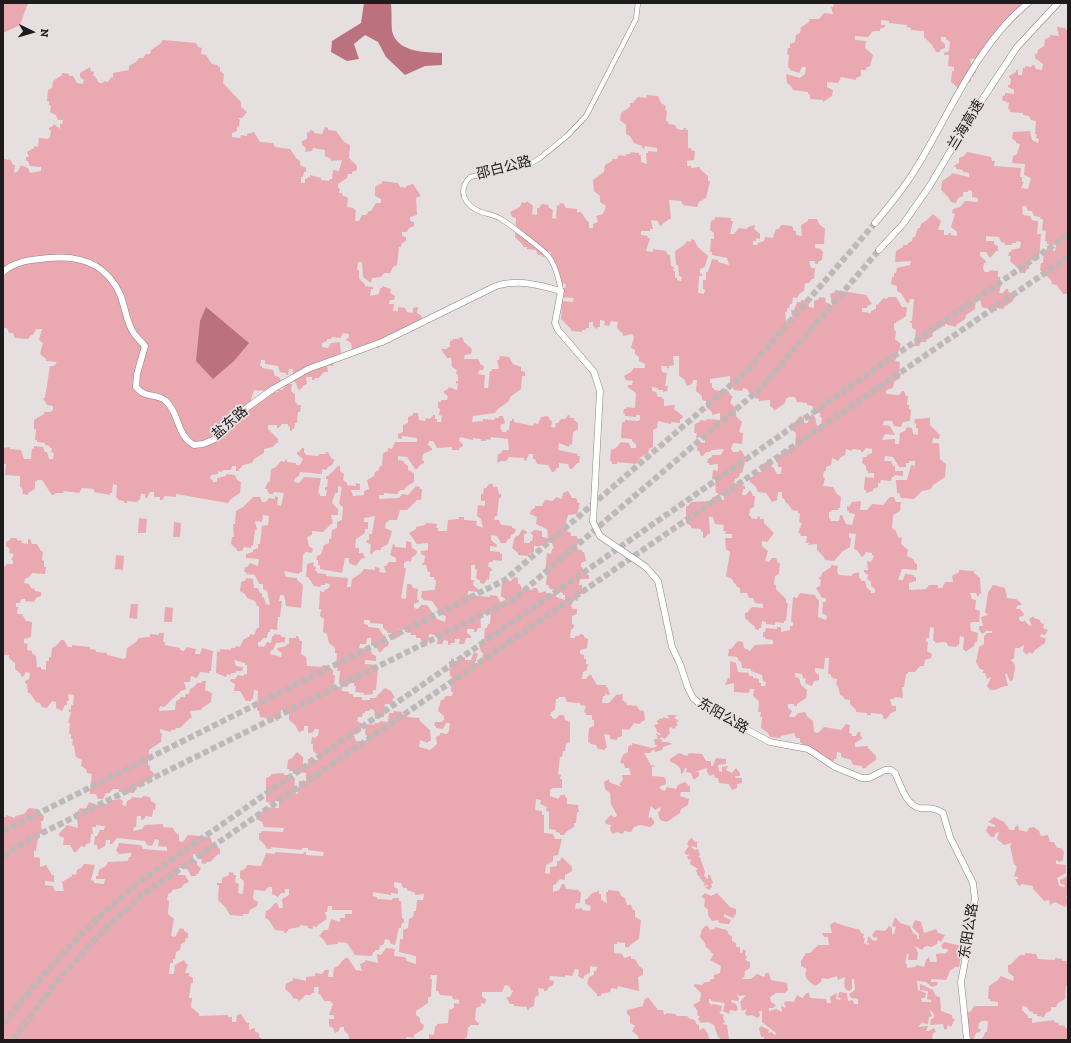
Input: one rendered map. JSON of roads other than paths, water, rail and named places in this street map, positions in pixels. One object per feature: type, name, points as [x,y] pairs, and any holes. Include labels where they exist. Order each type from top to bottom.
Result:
[{"type":"highway","name":"兰海高速","points":[[875,223],[894,201],[918,166],[987,47],[1020,9],[1028,3]]},
{"type":"highway","name":"兰海高速","points":[[880,250],[904,224],[929,187],[970,118],[1016,47],[1058,3]]},
{"type":"highway","name":"盐东路","points":[[3,272],[12,264],[56,258],[73,258],[92,263],[106,273],[119,294],[132,331],[145,346],[137,374],[136,387],[142,394],[160,397],[166,401],[172,408],[183,437],[194,445],[203,444],[215,439],[254,402],[308,369],[382,342],[496,286],[508,282],[519,282],[538,284],[561,291]]},
{"type":"highway","name":"东阳公路","points":[[561,291],[555,323],[558,330],[594,372],[600,391],[593,522],[600,536],[646,567],[658,581],[672,646],[693,698],[701,705],[770,742],[808,749],[835,767],[862,778],[869,778],[885,770],[891,770],[895,773],[911,803],[918,808],[928,807],[943,813],[950,837],[973,883],[975,899],[965,942],[965,961],[961,982],[967,1040]]},
{"type":"street","name":"邵白公路","points":[[561,291],[558,276],[549,257],[501,219],[479,212],[469,204],[462,191],[463,184],[470,177],[530,164],[540,158],[568,135],[586,116],[636,19],[638,3]]},
{"type":"tunnel","points":[[3,831],[505,580],[746,372],[875,223]]},
{"type":"tunnel","points":[[3,1024],[34,986],[82,934],[135,885],[1068,235]]},
{"type":"tunnel","points":[[3,856],[26,841],[514,599],[761,388],[879,250]]},
{"type":"tunnel","points":[[13,1040],[56,982],[104,930],[142,895],[1068,257]]}]
